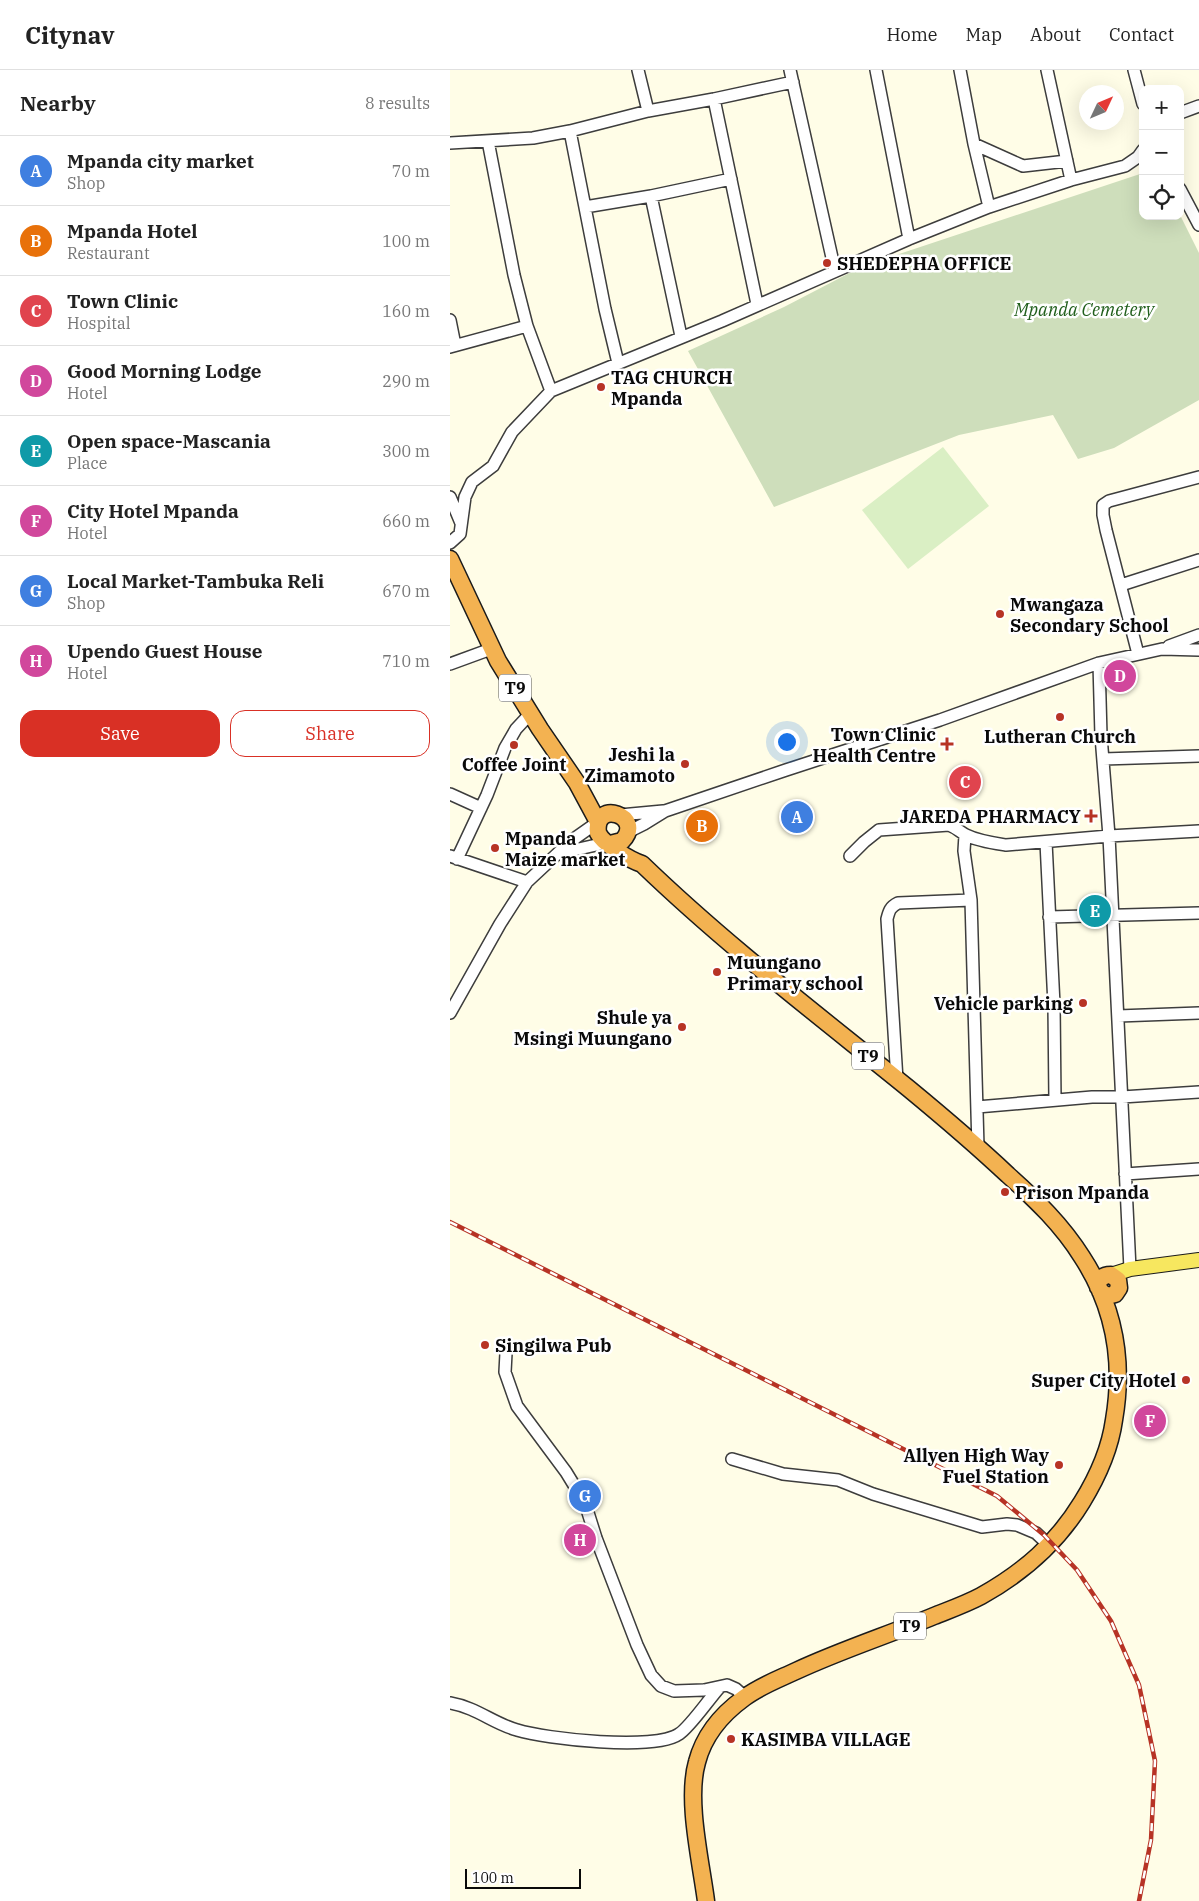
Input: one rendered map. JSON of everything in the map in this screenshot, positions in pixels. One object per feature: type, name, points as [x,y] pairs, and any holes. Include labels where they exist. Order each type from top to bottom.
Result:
[{"type":"highway","name":"T9","points":[[450,559],[454,578],[492,649],[530,714],[578,783],[598,822],[598,833],[607,843],[626,857],[642,864],[733,947],[978,1147],[1034,1197],[1057,1223],[1083,1258],[1109,1284],[1118,1363],[1118,1394],[1107,1452],[1080,1506],[1050,1546],[1034,1561],[1011,1578],[977,1598],[883,1637],[818,1661],[766,1684],[744,1697],[728,1710],[712,1729],[696,1765],[693,1799],[706,1901]]},
{"type":"highway","name":"T9","points":[[578,783],[625,819],[628,825],[627,833],[642,864]]},
{"type":"highway","points":[[598,822],[608,814],[617,814]]},
{"type":"highway","points":[[607,843],[622,841],[627,833]]},
{"type":"main road","points":[[1109,1284],[1136,1269],[1199,1260]]},
{"type":"street","points":[[638,70],[648,111]]},
{"type":"street","points":[[790,70],[835,271]]},
{"type":"street","points":[[876,70],[909,239]]},
{"type":"street","points":[[960,70],[974,144],[989,207]]},
{"type":"street","points":[[1047,70],[1071,180]]},
{"type":"street","points":[[1134,70],[1139,89]]},
{"type":"street","points":[[450,143],[533,138],[570,131],[648,111],[714,100],[793,82]]},
{"type":"street","points":[[714,100],[757,304]]},
{"type":"street","points":[[1184,111],[1199,106]]},
{"type":"street","points":[[570,131],[605,309],[618,363]]},
{"type":"street","points":[[488,141],[504,231],[527,326],[551,392]]},
{"type":"street","points":[[974,144],[1023,166],[1066,161]]},
{"type":"street","points":[[1125,166],[1139,156]]},
{"type":"street","points":[[450,543],[460,534],[464,498],[472,482],[493,466],[512,432],[551,392],[681,336],[722,321],[757,304],[909,239],[989,207],[1071,180],[1125,166],[1139,166]]},
{"type":"street","points":[[585,207],[651,196],[731,179]]},
{"type":"street","points":[[651,196],[681,336]]},
{"type":"street","points":[[1184,197],[1199,225]]},
{"type":"street","points":[[450,320],[453,346],[527,326]]},
{"type":"street","points":[[1138,654],[1103,515],[1103,505],[1109,501],[1199,477]]},
{"type":"street","points":[[450,497],[462,525]]},
{"type":"street","points":[[1121,585],[1199,560]]},
{"type":"street","points":[[627,833],[666,811],[940,720],[1099,663],[1162,649],[1199,635]]},
{"type":"street","points":[[450,664],[492,649]]},
{"type":"street","points":[[1162,649],[1199,650]]},
{"type":"street","points":[[1099,663],[1101,736],[1109,836],[1125,1174],[1136,1269]]},
{"type":"street","points":[[526,882],[453,857],[481,808],[507,743],[516,729],[530,714]]},
{"type":"street","points":[[1104,759],[1199,756]]},
{"type":"street","points":[[450,794],[481,808]]},
{"type":"street","points":[[617,814],[666,811]]},
{"type":"street","points":[[450,1013],[526,882],[572,841],[598,822]]},
{"type":"street","points":[[850,856],[874,833],[887,828],[949,825],[964,835],[1006,845],[1109,836],[1199,832]]},
{"type":"street","points":[[964,835],[964,851],[971,900],[978,1147]]},
{"type":"street","points":[[1046,842],[1054,1005],[1054,1100]]},
{"type":"street","points":[[560,853],[607,843]]},
{"type":"street","points":[[897,1080],[887,919],[889,910],[898,903],[971,900]]},
{"type":"street","points":[[1049,917],[1199,913]]},
{"type":"street","points":[[1118,1016],[1199,1013]]},
{"type":"street","points":[[977,1107],[1054,1100],[1199,1092]]},
{"type":"street","points":[[1125,1174],[1199,1169]]},
{"type":"street","points":[[506,1353],[504,1372],[517,1406],[566,1472],[585,1503],[596,1538],[637,1645],[651,1675],[661,1686],[674,1691],[704,1690],[730,1686],[744,1697]]},
{"type":"street","points":[[732,1459],[783,1474],[838,1480],[873,1494],[982,1527],[1007,1524],[1017,1525],[1036,1533],[1050,1546]]},
{"type":"street","points":[[450,1703],[464,1706],[515,1730],[534,1735],[629,1744],[678,1736],[719,1688]]},
{"type":"green space","name":"Mpanda Cemetery","points":[[1139,174],[1139,220],[1182,220],[1199,253],[1199,400],[1114,448],[1078,459],[1053,415],[959,435],[774,507],[688,351],[784,307],[863,266]]},
{"type":"green space","points":[[943,447],[989,506],[908,569],[862,510]]},
{"type":"railway","points":[[450,1222],[997,1496],[1044,1535],[1077,1570],[1111,1621],[1139,1685],[1155,1761],[1151,1840],[1139,1901]]},
{"type":"place","name":"SHEDEPHA OFFICE","points":[[827,263]]},
{"type":"place","name":"TAG CHURCH Mpanda","points":[[601,387]]},
{"type":"place","name":"Mwangaza Secondary School","points":[[1000,614]]},
{"type":"place","name":"Good Morning Lodge","points":[[1120,676]]},
{"type":"place","name":"Lutheran Church","points":[[1060,717]]},
{"type":"place","name":"Town Clinic Health Centre","points":[[947,744]]},
{"type":"place","name":"Coffee Joint","points":[[514,745]]},
{"type":"place","name":"Jeshi la Zimamoto","points":[[685,764]]},
{"type":"place","name":"Town Clinic","points":[[965,782]]},
{"type":"place","name":"JAREDA PHARMACY","points":[[1091,816]]},
{"type":"place","name":"Mpanda city market","points":[[797,817]]},
{"type":"place","name":"Mpanda Hotel","points":[[702,826]]},
{"type":"place","name":"Mpanda Maize market","points":[[495,848]]},
{"type":"place","name":"Open space-Mascania","points":[[1095,911]]},
{"type":"place","name":"Muungano Primary school","points":[[717,972]]},
{"type":"place","name":"Vehicle parking","points":[[1083,1003]]},
{"type":"place","name":"Shule ya Msingi Muungano","points":[[682,1027]]},
{"type":"place","name":"Prison Mpanda","points":[[1005,1192]]},
{"type":"place","name":"Singilwa Pub","points":[[485,1345]]},
{"type":"place","name":"Super City Hotel","points":[[1186,1380]]},
{"type":"place","name":"City Hotel Mpanda","points":[[1150,1421]]},
{"type":"place","name":"Allyen High Way Fuel Station","points":[[1059,1465]]},
{"type":"place","name":"Local Market-Tambuka Reli","points":[[585,1496]]},
{"type":"place","name":"Upendo Guest House","points":[[580,1540]]},
{"type":"place","name":"KASIMBA VILLAGE","points":[[731,1739]]}]
